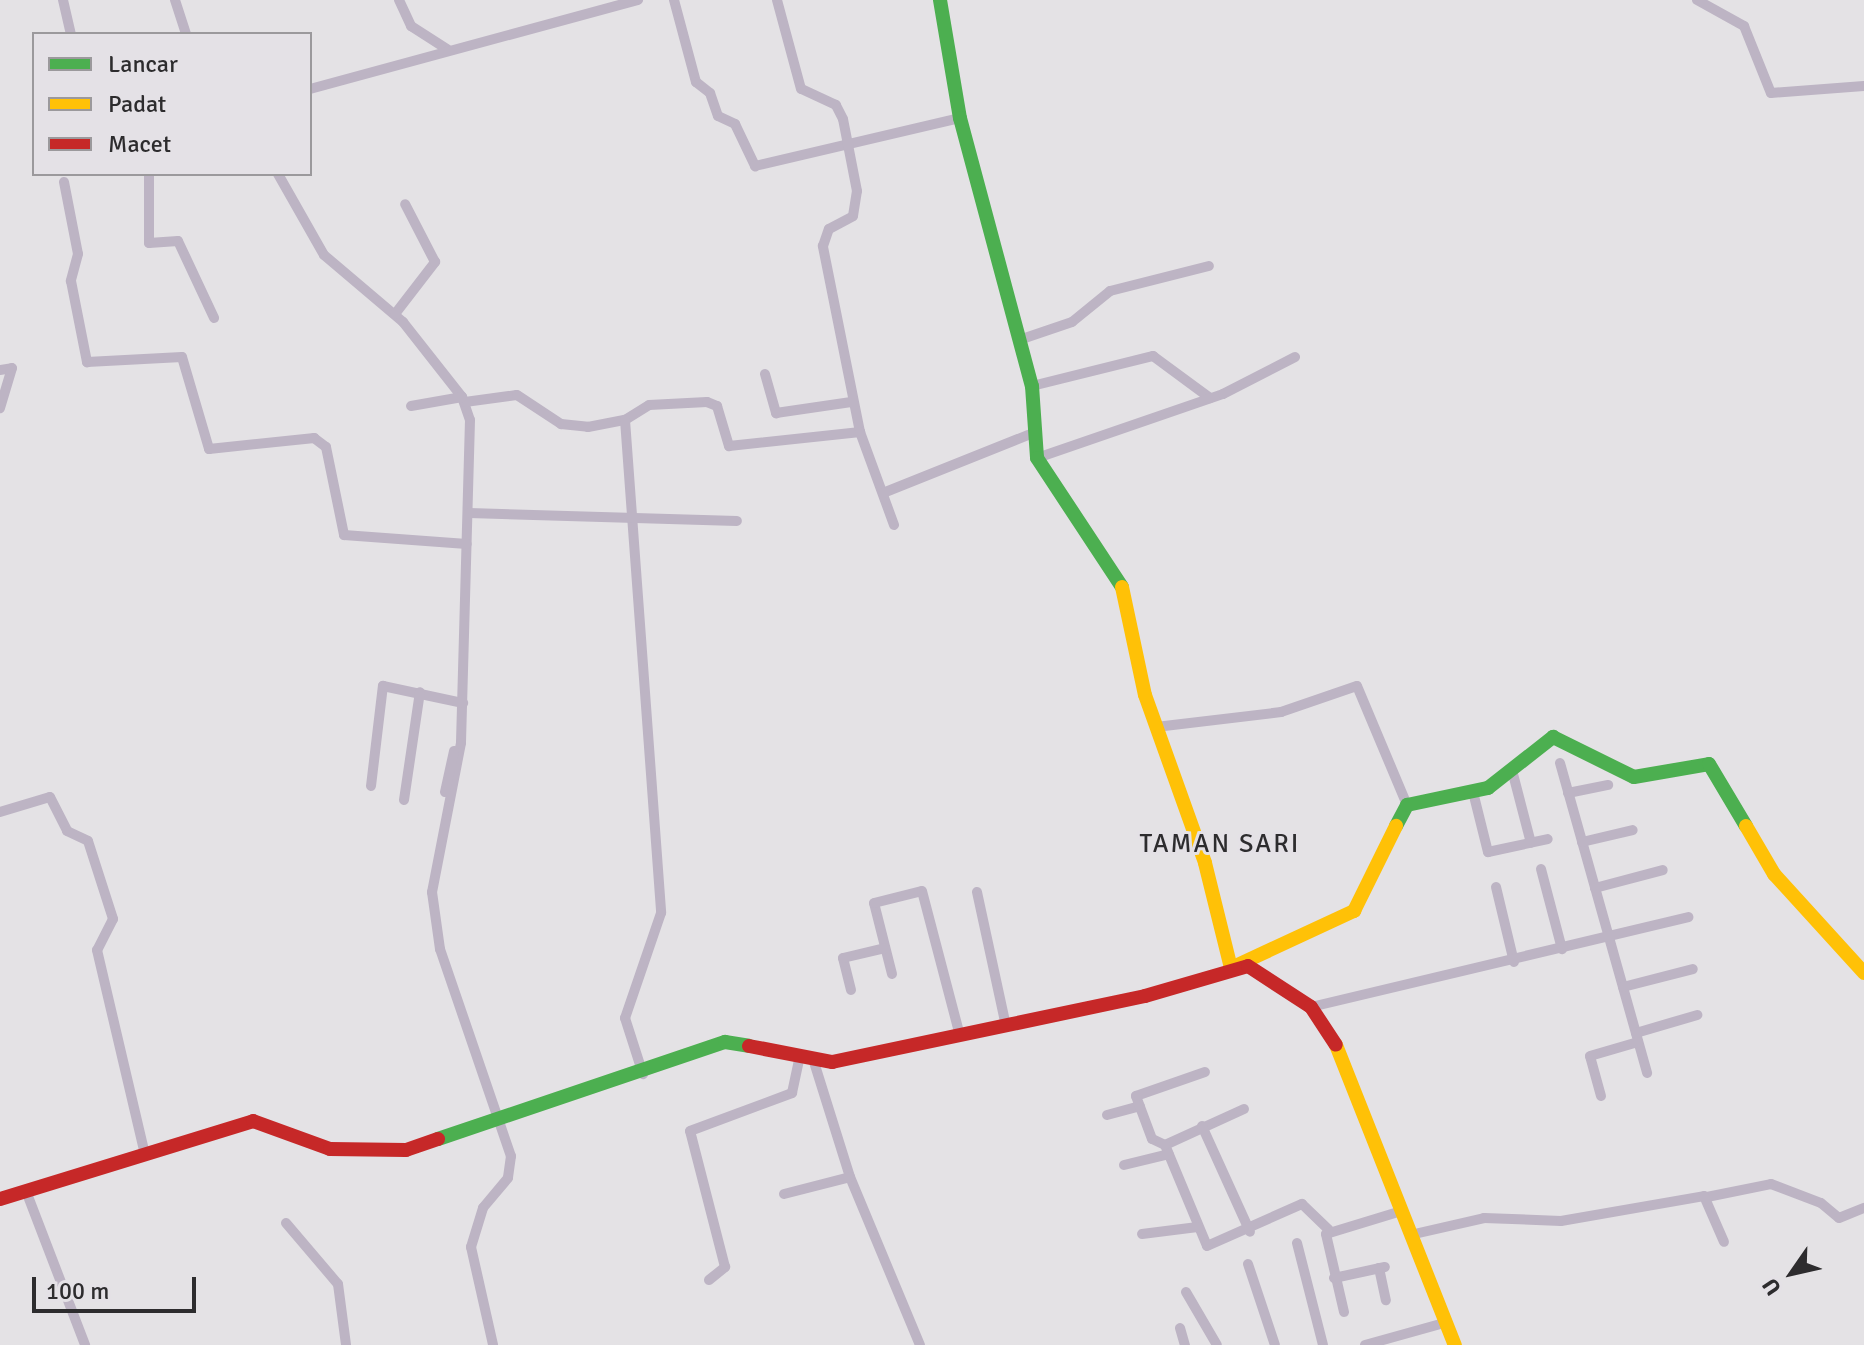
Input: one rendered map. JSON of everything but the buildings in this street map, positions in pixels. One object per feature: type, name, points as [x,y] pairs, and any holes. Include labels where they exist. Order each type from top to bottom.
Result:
[{"type":"street","points":[[63,0],[71,32]]},
{"type":"street","points":[[175,0],[185,32]]},
{"type":"street","points":[[399,0],[411,26],[447,49]]},
{"type":"street","points":[[312,88],[447,49],[638,0]]},
{"type":"street","points":[[674,0],[696,82],[710,93],[718,116],[735,124],[750,164],[960,118]]},
{"type":"street","points":[[777,0],[801,89],[836,105],[857,191],[853,216],[829,229],[823,246],[851,402],[894,525]]},
{"type":"street","points":[[940,0],[960,118],[1032,386],[1037,458],[1119,573],[1156,727],[1205,863],[1231,968]]},
{"type":"street","points":[[1697,0],[1744,26],[1771,93],[1864,86]]},
{"type":"street","points":[[149,176],[149,243],[178,241],[214,318]]},
{"type":"street","points":[[279,176],[324,255],[395,314],[464,400],[469,513],[458,765],[436,851],[434,912],[447,971],[501,1118],[511,1172],[483,1208],[471,1247],[493,1345]]},
{"type":"street","points":[[64,182],[78,254],[71,281],[87,362],[182,357],[209,449],[314,438],[326,447],[344,535],[467,544]]},
{"type":"street","points":[[395,314],[435,262],[405,204]]},
{"type":"street","points":[[1019,340],[1072,322],[1110,291],[1209,266]]},
{"type":"street","points":[[1032,386],[1153,356],[1210,398]]},
{"type":"street","points":[[1037,458],[1210,398],[1295,357]]},
{"type":"street","points":[[0,370],[12,368],[0,408]]},
{"type":"street","points":[[765,374],[776,413],[851,402]]},
{"type":"street","points":[[411,406],[517,395],[569,426],[625,420],[649,405],[701,401],[717,406],[729,446],[860,432]]},
{"type":"street","points":[[625,420],[661,913],[625,1018],[644,1075]]},
{"type":"street","points":[[883,493],[1033,433]]},
{"type":"street","points":[[469,513],[737,521]]},
{"type":"street","points":[[0,1199],[253,1121],[330,1149],[373,1152],[426,1146],[501,1118],[644,1075],[734,1041],[807,1061],[1145,996],[1231,968],[1354,911],[1407,805],[1357,686],[1281,712],[1156,727]]},
{"type":"street","points":[[371,786],[382,688],[420,692],[460,703]]},
{"type":"street","points":[[404,800],[417,747],[420,692]]},
{"type":"street","points":[[445,792],[460,703]]},
{"type":"street","points":[[1407,805],[1473,792],[1513,774],[1553,737],[1641,779],[1706,762],[1774,874],[1864,973]]},
{"type":"street","points":[[1560,763],[1647,1073]]},
{"type":"street","points":[[1513,774],[1531,843]]},
{"type":"street","points":[[1568,793],[1608,785]]},
{"type":"street","points":[[1473,792],[1488,852],[1548,839]]},
{"type":"street","points":[[0,812],[50,797],[67,831],[88,841],[113,919],[97,950],[145,1154]]},
{"type":"street","points":[[1582,842],[1633,830]]},
{"type":"street","points":[[1541,869],[1562,949]]},
{"type":"street","points":[[1595,888],[1663,870]]},
{"type":"street","points":[[1496,887],[1514,962]]},
{"type":"street","points":[[892,974],[874,903],[922,891],[959,1032]]},
{"type":"street","points":[[977,892],[1005,1022]]},
{"type":"street","points":[[1311,1007],[1514,962],[1688,917]]},
{"type":"street","points":[[851,990],[843,958],[885,948]]},
{"type":"street","points":[[1231,968],[1253,967],[1311,1007],[1351,1071],[1410,1235],[1455,1345]]},
{"type":"street","points":[[1623,987],[1693,969]]},
{"type":"street","points":[[1601,1096],[1590,1056],[1697,1015]]},
{"type":"street","points":[[807,1061],[850,1177],[920,1345]]},
{"type":"street","points":[[709,1280],[725,1267],[690,1131],[792,1093],[807,1061]]},
{"type":"street","points":[[1205,1072],[1136,1096],[1152,1139],[1167,1149],[1198,1227],[1214,1249],[1302,1204],[1329,1230],[1334,1278],[1344,1312]]},
{"type":"street","points":[[1107,1115],[1140,1106]]},
{"type":"street","points":[[1124,1165],[1167,1149],[1202,1126],[1244,1109]]},
{"type":"street","points":[[1202,1126],[1250,1232]]},
{"type":"street","points":[[784,1194],[850,1177]]},
{"type":"street","points":[[1410,1235],[1484,1218],[1561,1221],[1640,1202],[1707,1197],[1771,1184],[1821,1203],[1839,1218],[1864,1208]]},
{"type":"street","points":[[26,1191],[85,1345]]},
{"type":"street","points":[[1707,1197],[1724,1242]]},
{"type":"street","points":[[1329,1230],[1401,1211]]},
{"type":"street","points":[[286,1223],[338,1284],[346,1345]]},
{"type":"street","points":[[1142,1234],[1198,1227]]},
{"type":"street","points":[[1297,1243],[1323,1345]]},
{"type":"street","points":[[1248,1264],[1275,1345]]},
{"type":"street","points":[[1334,1278],[1382,1267],[1386,1300]]},
{"type":"street","points":[[1186,1292],[1217,1345]]},
{"type":"street","points":[[1365,1345],[1444,1323]]},
{"type":"street","points":[[1180,1328],[1185,1345]]},
{"type":"traffic: fast","points":[[940,0],[960,118],[1032,386],[1037,458],[1122,587]]},
{"type":"traffic: fast","points":[[1396,826],[1407,805],[1488,788],[1553,737],[1634,777],[1709,764],[1746,826]]},
{"type":"traffic: fast","points":[[438,1139],[725,1042],[749,1046]]},
{"type":"traffic: slow","points":[[1122,587],[1145,695],[1205,863],[1231,968],[1354,911],[1396,826]]},
{"type":"traffic: slow","points":[[1746,826],[1774,874],[1864,973]]},
{"type":"traffic: slow","points":[[1336,1045],[1455,1345]]},
{"type":"traffic: jam","points":[[749,1046],[832,1062],[1145,996],[1248,966],[1311,1007],[1336,1045]]},
{"type":"traffic: jam","points":[[0,1199],[253,1121],[330,1149],[406,1150],[438,1139]]},
{"type":"district","name":"TAMAN SARI","points":[[1220,845]]}]
